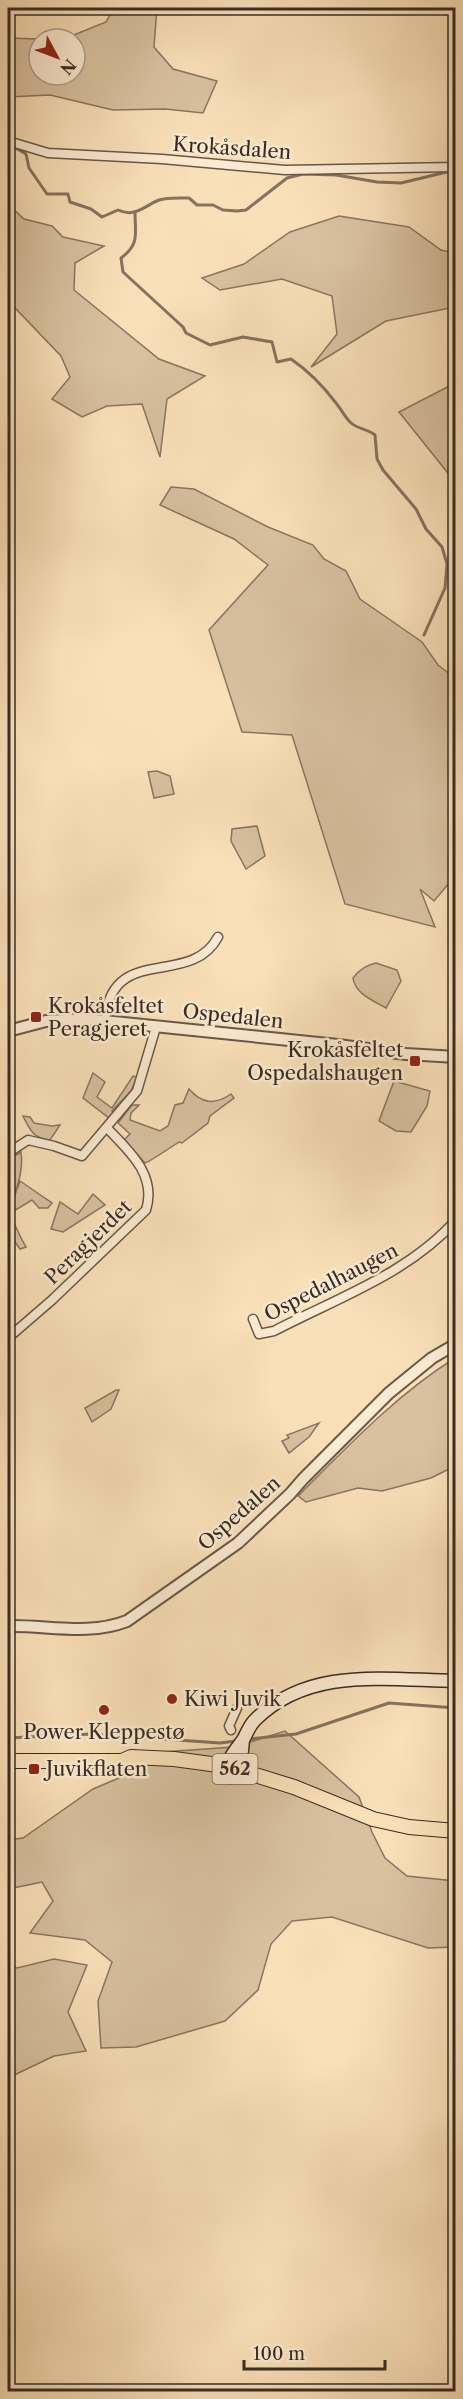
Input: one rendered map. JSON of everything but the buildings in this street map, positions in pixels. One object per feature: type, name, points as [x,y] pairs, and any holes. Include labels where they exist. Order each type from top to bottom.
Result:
[{"type":"main road","points":[[232,1771],[243,1740],[253,1723],[272,1707],[301,1691],[324,1683],[369,1678],[456,1681]]},
{"type":"main road","name":"562","points":[[8,1761],[122,1761],[232,1771],[342,1808],[409,1827],[456,1831]]},
{"type":"street","name":"Krokåsdalen","points":[[8,141],[48,153],[172,160],[285,170],[456,167]]},
{"type":"street","points":[[105,1020],[110,993],[121,981],[141,972],[203,955],[218,937]]},
{"type":"street","name":"Ospedalen","points":[[8,1031],[46,1021],[105,1020],[338,1044],[406,1054],[456,1057]]},
{"type":"street","points":[[8,1153],[28,1140],[82,1156],[137,1091],[156,1027]]},
{"type":"street","name":"Peragjerdet","points":[[8,1338],[52,1300],[146,1210],[148,1201],[146,1175],[126,1148],[107,1128]]},
{"type":"street","name":"Ospedalhaugen","points":[[253,1319],[259,1334],[274,1331],[402,1267],[456,1220]]},
{"type":"street","name":"Ospedalen","points":[[8,1626],[86,1630],[106,1628],[127,1621],[238,1543],[290,1494],[389,1393],[432,1358],[456,1344]]},
{"type":"street","points":[[231,1730],[229,1726],[237,1708]]},
{"type":"shaded area","points":[[114,8],[157,8],[154,47],[173,69],[217,81],[203,113],[165,109],[113,110],[50,95],[8,97],[8,38],[27,39],[27,87],[87,87],[87,30],[106,22]]},
{"type":"shaded area","points":[[8,204],[24,219],[52,226],[63,237],[104,246],[75,263],[74,290],[159,359],[205,376],[167,399],[160,457],[142,404],[107,406],[82,417],[52,399],[70,377],[61,356],[15,308],[8,307]]},
{"type":"shaded area","points":[[339,216],[409,227],[441,250],[455,253],[455,307],[386,321],[311,367],[337,334],[332,296],[282,279],[220,290],[202,278],[244,264],[290,232]]},
{"type":"shaded area","points":[[455,383],[455,486],[451,477],[399,412]]},
{"type":"shaded area","points":[[171,487],[194,489],[268,527],[313,545],[324,559],[346,571],[360,599],[422,642],[438,665],[455,678],[455,876],[434,901],[420,889],[435,927],[345,904],[292,735],[242,732],[209,630],[268,565],[234,539],[160,505]]},
{"type":"shaded area","points":[[157,771],[170,776],[174,794],[154,798],[148,772]]},
{"type":"shaded area","points":[[257,826],[265,856],[246,869],[231,841],[232,829]]},
{"type":"shaded area","points":[[376,963],[397,970],[401,981],[386,1008],[361,993],[353,978],[363,968]]},
{"type":"shaded area","points":[[93,1073],[105,1082],[97,1097],[112,1108],[133,1076],[137,1077],[131,1091],[112,1111],[114,1113],[109,1118],[83,1098]]},
{"type":"shaded area","points":[[394,1081],[430,1091],[427,1106],[411,1132],[396,1131],[379,1121]]},
{"type":"shaded area","points":[[189,1089],[199,1098],[209,1101],[220,1100],[231,1094],[234,1098],[210,1116],[208,1123],[182,1143],[179,1142],[145,1163],[124,1140],[130,1134],[118,1123],[132,1105],[139,1105],[131,1113],[130,1120],[160,1131],[168,1126],[175,1105],[183,1103]]},
{"type":"shaded area","points":[[23,1116],[30,1117],[34,1123],[60,1125],[50,1140],[44,1139],[33,1132]]},
{"type":"shaded area","points":[[21,1152],[20,1174],[8,1209],[8,1160]]},
{"type":"shaded area","points":[[20,1181],[52,1203],[48,1208],[39,1208],[32,1200],[12,1212],[10,1215],[26,1247],[20,1249],[15,1242],[8,1245],[8,1214]]},
{"type":"shaded area","points":[[93,1194],[105,1205],[63,1232],[51,1229],[60,1202],[78,1214]]},
{"type":"shaded area","points":[[455,1358],[455,1466],[431,1478],[382,1491],[358,1488],[306,1502],[298,1496],[392,1405]]},
{"type":"shaded area","points":[[119,1390],[111,1409],[92,1422],[85,1408]]},
{"type":"shaded area","points":[[319,1423],[309,1437],[289,1453],[282,1441],[289,1438],[287,1435]]},
{"type":"shaded area","points":[[285,1731],[359,1797],[385,1858],[407,1876],[455,1881],[455,1947],[428,1948],[332,1917],[292,1921],[271,1944],[258,1990],[225,2021],[136,2047],[101,2048],[98,2001],[112,1962],[85,1940],[30,1933],[53,1901],[42,1882],[8,1889],[8,1840],[23,1838],[93,1789],[140,1769],[162,1752],[234,1747]]},
{"type":"shaded area","points":[[54,1959],[87,1965],[68,2012],[86,2051],[54,2056],[8,2078],[8,1962],[17,1968]]},
{"type":"waterway","points":[[8,145],[26,154],[29,168],[47,194],[68,194],[70,202],[91,209],[102,217],[118,210],[134,212],[159,200],[170,198],[189,198],[197,205],[213,205],[223,210],[246,210],[287,178],[303,174],[336,175],[377,182],[401,183],[451,171]]},
{"type":"waterway","points":[[135,212],[136,233],[134,243],[121,258],[123,272],[183,327],[186,333],[210,345],[243,337],[272,342],[277,362],[291,359],[297,363],[326,391],[350,422],[375,435],[377,459],[383,470],[416,509],[426,529],[442,547],[447,564],[445,588],[424,635]]},
{"type":"waterway","points":[[249,1739],[296,1734],[389,1703],[456,1708]]},
{"type":"waterway","points":[[8,1738],[91,1734],[220,1743],[236,1741]]},
{"type":"place","name":"Krokåsfeltet Peragjeret","points":[[36,1017]]},
{"type":"place","name":"Krokåsfeltet Ospedalshaugen","points":[[415,1061]]},
{"type":"place","name":"Kiwi Juvik","points":[[172,1699]]},
{"type":"place","name":"Power Kleppestø","points":[[104,1710]]},
{"type":"place","name":"Juvikflaten","points":[[34,1769]]}]
